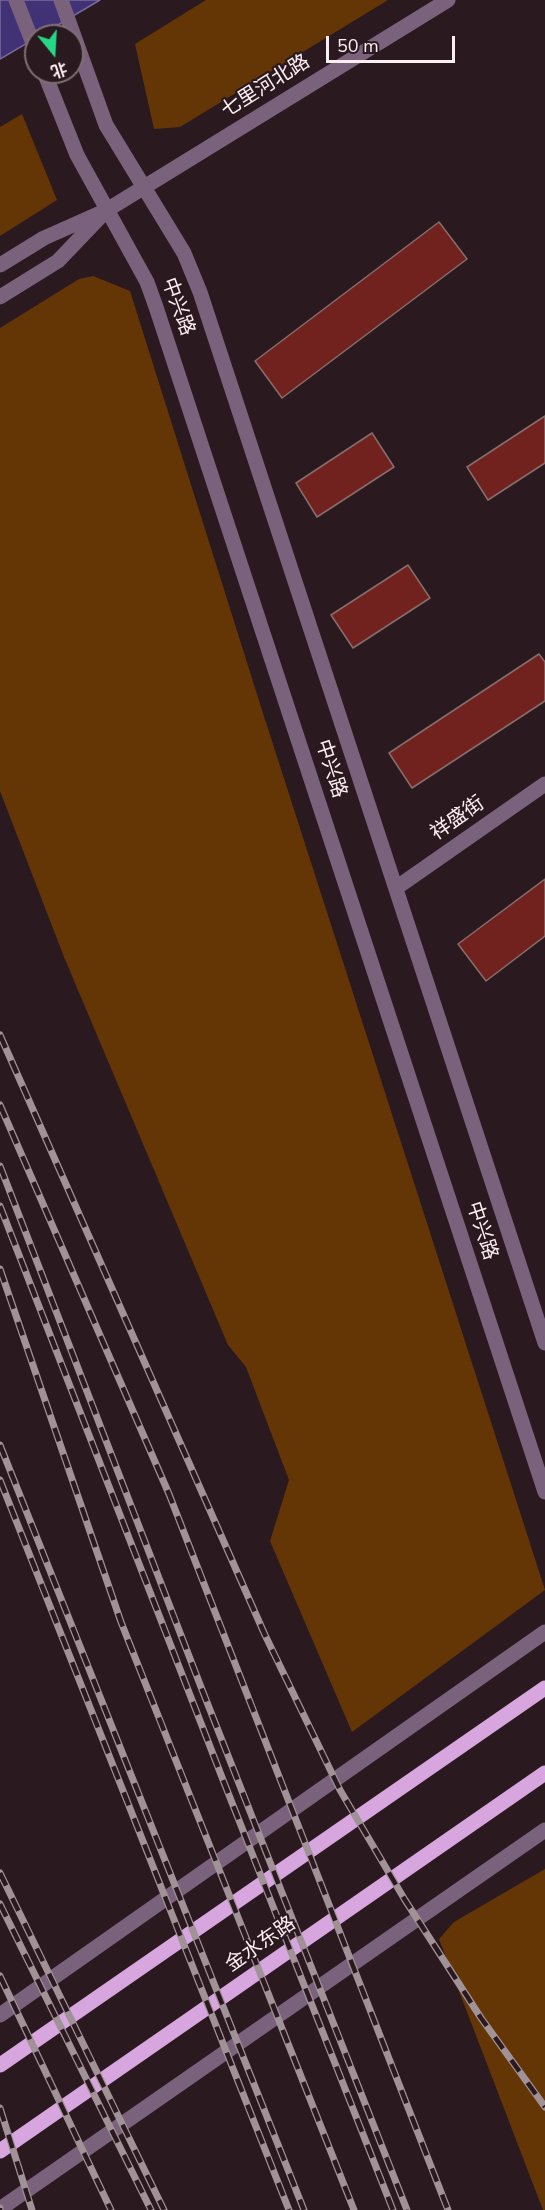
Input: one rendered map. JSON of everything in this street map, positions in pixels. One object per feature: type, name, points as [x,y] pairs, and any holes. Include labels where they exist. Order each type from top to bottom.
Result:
[{"type":"main road","points":[[0,2065],[545,1688]]},
{"type":"main road","name":"金水东路","points":[[0,2151],[545,1773]]},
{"type":"street","points":[[16,0],[25,24]]},
{"type":"street","name":"中兴路","points":[[61,0],[106,125],[184,253],[200,292],[545,1343]]},
{"type":"street","name":"七里河北路","points":[[107,210],[448,0]]},
{"type":"street","name":"中兴路","points":[[49,84],[77,155],[147,282],[156,307],[545,1492]]},
{"type":"street","points":[[0,265],[44,238],[107,210]]},
{"type":"street","points":[[0,297],[58,261],[107,210]]},
{"type":"street","name":"祥盛街","points":[[396,888],[545,784]]},
{"type":"street","points":[[0,2015],[545,1632]]},
{"type":"street","points":[[0,2209],[545,1830]]},
{"type":"shaded area","points":[[0,0],[100,0],[59,24],[24,24],[24,45],[0,59]]},
{"type":"shaded area","points":[[206,0],[388,0],[180,127],[154,129],[135,44]]},
{"type":"shaded area","points":[[22,114],[57,200],[0,236],[0,127]]},
{"type":"shaded area","points":[[93,276],[130,291],[261,707],[545,1590],[352,1732],[270,1541],[289,1480],[246,1367],[228,1345],[64,957],[0,791],[0,328],[79,279]]},
{"type":"shaded area","points":[[545,1869],[545,2210],[543,2210],[439,1939],[454,1922]]},
{"type":"building","points":[[439,222],[467,259],[282,398],[255,361]]},
{"type":"building","points":[[545,416],[545,463],[488,500],[467,467]]},
{"type":"building","points":[[372,433],[394,467],[317,517],[296,483]]},
{"type":"building","points":[[408,565],[430,598],[353,648],[331,615]]},
{"type":"building","points":[[539,654],[545,662],[545,701],[412,788],[389,753]]},
{"type":"building","points":[[545,879],[545,936],[486,981],[458,944]]},
{"type":"railway","points":[[0,1035],[265,1635],[340,1790],[405,1900],[481,2018],[545,2107]]},
{"type":"railway","points":[[0,1105],[169,1494],[448,2210]]},
{"type":"railway","points":[[0,1166],[201,1687],[407,2210]]},
{"type":"railway","points":[[0,1206],[393,2210]]},
{"type":"railway","points":[[0,1269],[121,1622],[354,2210]]},
{"type":"railway","points":[[0,1445],[304,2210]]},
{"type":"railway","points":[[0,1480],[289,2210]]},
{"type":"railway","points":[[0,1873],[164,2210]]},
{"type":"railway","points":[[0,1904],[151,2210]]},
{"type":"railway","points":[[0,1976],[111,2210]]},
{"type":"railway","points":[[0,2108],[32,2210]]}]
